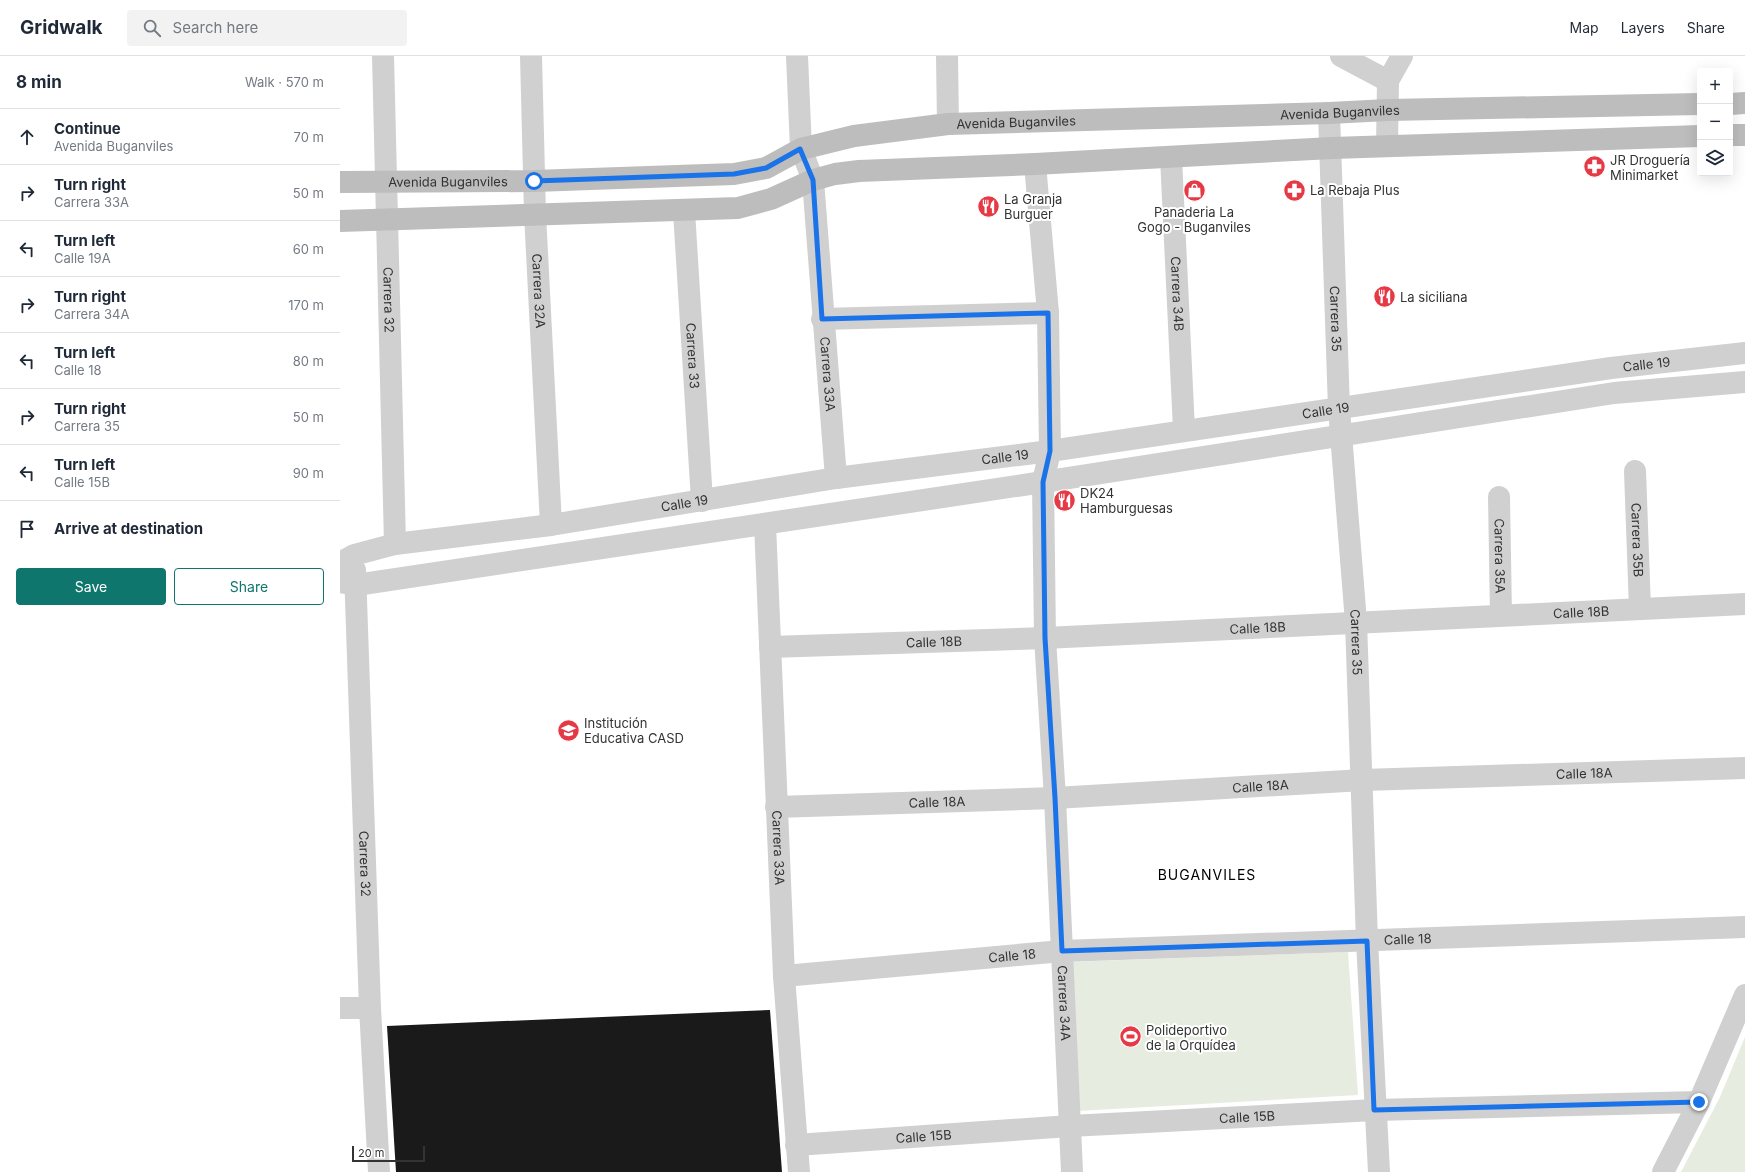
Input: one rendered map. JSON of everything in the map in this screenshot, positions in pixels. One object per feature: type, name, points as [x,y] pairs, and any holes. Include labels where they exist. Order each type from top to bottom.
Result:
[{"type":"main road","points":[[1733,104],[1745,103]]},
{"type":"main road","name":"Avenida Buganviles","points":[[340,182],[534,181],[734,174],[766,168],[800,149],[854,136],[948,124],[1388,110],[1697,104]]},
{"type":"main road","points":[[1733,135],[1745,135]]},
{"type":"main road","points":[[340,221],[535,214],[684,211],[738,208],[771,199],[813,180],[835,174],[859,171],[1035,164],[1332,148],[1697,136]]},
{"type":"street","name":"Carrera 32","points":[[383,56],[395,544]]},
{"type":"street","name":"Carrera 32A","points":[[530,56],[535,214],[551,526]]},
{"type":"street","name":"Carrera 33A","points":[[797,56],[800,149],[813,180],[822,319],[836,478]]},
{"type":"street","points":[[947,56],[948,124]]},
{"type":"street","points":[[1342,56],[1388,81]]},
{"type":"street","points":[[1387,146],[1388,81],[1402,56]]},
{"type":"street","name":"Carrera 35","points":[[1329,113],[1332,148],[1339,409],[1356,622],[1374,1110],[1379,1172]]},
{"type":"street","name":"Carrera 34B","points":[[1171,157],[1184,430]]},
{"type":"street","name":"Carrera 34A","points":[[1035,164],[1048,313],[1050,451],[1043,482],[1045,638],[1055,798],[1072,1172]]},
{"type":"street","name":"Carrera 33","points":[[684,211],[702,501]]},
{"type":"street","points":[[822,319],[1048,313]]},
{"type":"street","name":"Calle 19","points":[[347,559],[395,544],[551,526],[836,478],[1050,451],[1612,368],[1745,353]]},
{"type":"street","name":"Calle 19","points":[[348,583],[765,524],[1614,393],[1745,382]]},
{"type":"street","name":"Carrera 35B","points":[[1635,471],[1640,609]]},
{"type":"street","name":"Carrera 35A","points":[[1500,497],[1501,615]]},
{"type":"street","name":"Carrera 33A","points":[[765,524],[784,976],[799,1172]]},
{"type":"street","name":"Carrera 32","points":[[347,559],[379,1172]]},
{"type":"street","name":"Calle 18B","points":[[770,646],[1045,638],[1745,604]]},
{"type":"street","name":"Calle 18A","points":[[776,807],[1055,798],[1363,780],[1745,768]]},
{"type":"street","name":"Calle 18","points":[[784,976],[1062,951],[1745,927]]},
{"type":"street","points":[[1663,1172],[1699,1102],[1745,995]]},
{"type":"street","points":[[340,1008],[370,1008]]},
{"type":"street","name":"Calle 15B","points":[[796,1145],[1070,1126],[1374,1110],[1699,1102]]},
{"type":"shaded area","points":[[1348,952],[1358,1095],[1077,1111],[1070,962]]},
{"type":"shaded area","points":[[1745,1037],[1745,1172],[1681,1172],[1720,1097]]},
{"type":"building","points":[[770,1010],[782,1172],[396,1172],[387,1026]]},
{"type":"place","name":"JR Droguería Minimarket","points":[[1595,167]]},
{"type":"place","name":"Panaderia La Gogo - Buganviles","points":[[1194,190]]},
{"type":"place","name":"La Rebaja Plus","points":[[1294,190]]},
{"type":"place","name":"La Granja Burguer","points":[[989,206]]},
{"type":"place","name":"La siciliana","points":[[1384,297]]},
{"type":"place","name":"DK24 Hamburguesas","points":[[1064,500]]},
{"type":"place","name":"Institución Educativa CASD","points":[[568,730]]},
{"type":"place","name":"Polideportivo de la Orquídea","points":[[1131,1037]]},
{"type":"district","name":"BUGANVILES","points":[[1207,874]]},
{"type":"route","points":[[534,181],[734,174],[766,168],[800,149],[813,180],[822,319],[1048,313],[1050,451],[1043,482],[1045,638],[1055,798],[1062,951],[1367,941],[1374,1110],[1699,1102]]}]
